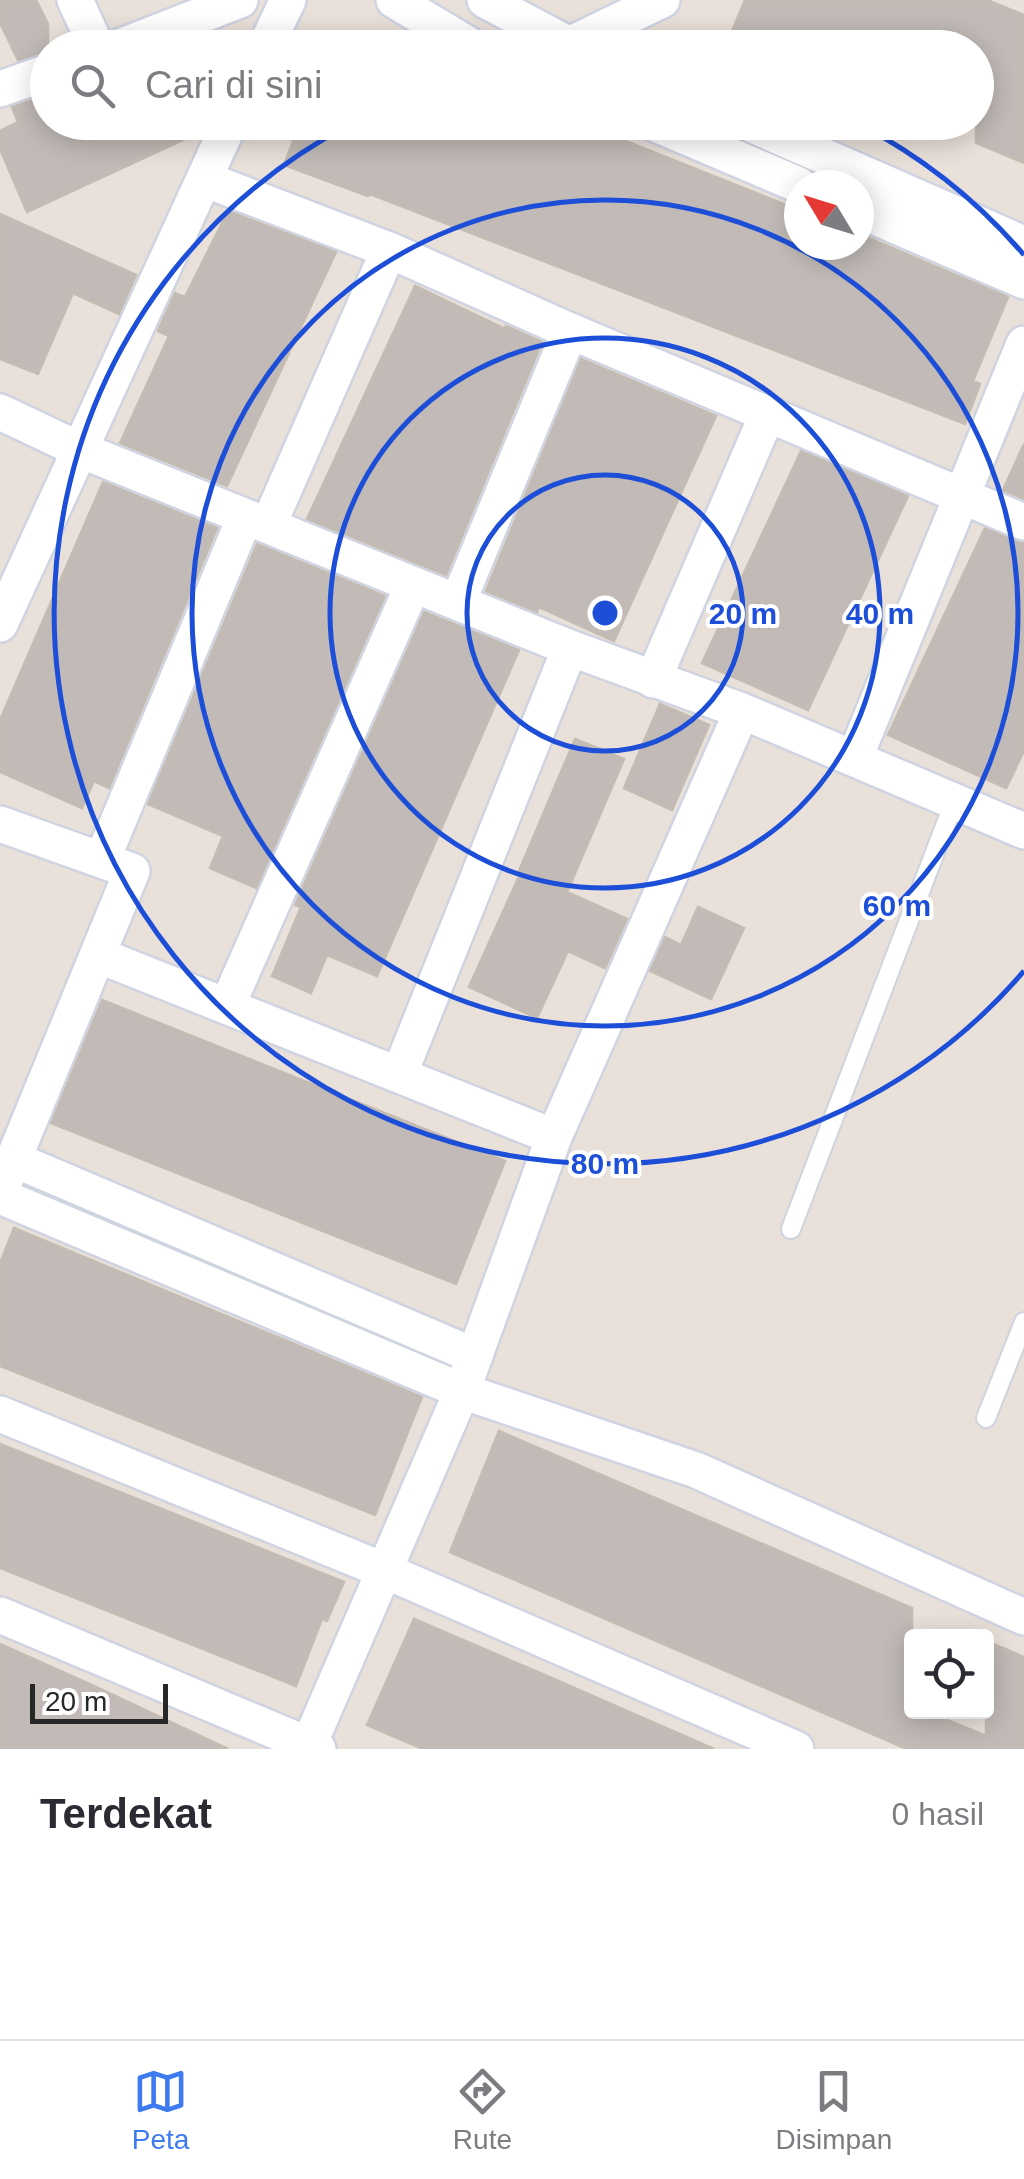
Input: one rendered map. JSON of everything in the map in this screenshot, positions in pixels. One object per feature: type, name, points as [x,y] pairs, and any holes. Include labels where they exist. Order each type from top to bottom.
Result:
[{"type":"street","points":[[75,0],[89,30]]},
{"type":"street","points":[[164,30],[240,0]]},
{"type":"street","points":[[274,30],[288,0]]},
{"type":"street","points":[[394,0],[444,30]]},
{"type":"street","points":[[485,0],[542,30]]},
{"type":"street","points":[[603,30],[662,0]]},
{"type":"street","points":[[0,89],[30,78]]},
{"type":"street","points":[[0,624],[222,140]]},
{"type":"street","points":[[693,140],[784,179]]},
{"type":"street","points":[[787,140],[1024,244]]},
{"type":"street","points":[[204,179],[389,250],[1024,522]]},
{"type":"street","points":[[874,216],[1024,281]]},
{"type":"street","points":[[102,860],[257,522],[389,250]]},
{"type":"street","points":[[458,602],[570,330]]},
{"type":"street","points":[[855,757],[1024,344]]},
{"type":"street","points":[[0,412],[78,449],[570,648],[742,711],[1024,830]]},
{"type":"street","points":[[653,680],[768,412]]},
{"type":"street","points":[[226,1006],[413,585]]},
{"type":"street","points":[[399,1075],[570,648]]},
{"type":"street","points":[[0,1616],[312,1748],[383,1570],[462,1392],[554,1137],[742,711]]},
{"type":"street","points":[[0,824],[132,872],[0,1194],[462,1392],[696,1470],[1024,1617]]},
{"type":"street","points":[[98,955],[554,1137]]},
{"type":"street","points":[[14,1159],[475,1356]]},
{"type":"street","points":[[0,1414],[383,1570],[796,1749]]},
{"type":"lane","points":[[791,1229],[955,800]]},
{"type":"lane","points":[[986,1418],[1024,1322]]},
{"type":"building","points":[[0,0],[36,0],[48,30],[30,30],[30,56],[18,60],[0,23]]},
{"type":"building","points":[[745,0],[987,0],[1024,15],[1024,163],[976,143],[994,140],[994,30],[732,30]]},
{"type":"building","points":[[30,101],[30,140],[183,140],[27,212],[0,149],[0,131],[18,122],[12,107]]},
{"type":"building","points":[[293,140],[623,140],[784,204],[784,260],[874,260],[874,240],[1008,297],[973,381],[980,384],[965,424],[284,165]]},
{"type":"building","points":[[228,211],[336,252],[227,486],[120,443],[169,336],[158,331],[175,293],[185,297]]},
{"type":"building","points":[[0,214],[136,275],[119,314],[73,293],[38,374],[0,359]]},
{"type":"building","points":[[415,286],[505,329],[506,326],[542,342],[446,575],[307,519]]},
{"type":"building","points":[[581,359],[716,416],[614,641],[539,607],[537,612],[486,591]]},
{"type":"building","points":[[1024,444],[1024,499],[1003,490]]},
{"type":"building","points":[[801,451],[908,496],[808,710],[702,663]]},
{"type":"building","points":[[103,482],[217,528],[109,788],[94,781],[82,808],[0,772],[0,720]]},
{"type":"building","points":[[985,528],[1024,543],[1024,751],[1006,788],[888,735]]},
{"type":"building","points":[[257,544],[385,596],[256,888],[210,868],[223,836],[148,804]]},
{"type":"building","points":[[424,612],[519,650],[377,976],[327,955],[311,993],[272,976],[301,907],[295,905]]},
{"type":"building","points":[[660,704],[709,725],[672,810],[624,788]]},
{"type":"building","points":[[575,739],[624,759],[567,892],[627,919],[605,968],[568,951],[537,1018],[469,987]]},
{"type":"building","points":[[698,907],[744,928],[711,999],[650,971],[665,937],[681,945]]},
{"type":"building","points":[[102,1000],[505,1161],[456,1284],[51,1123]]},
{"type":"building","points":[[14,1228],[422,1397],[375,1515],[0,1366],[0,1263]]},
{"type":"building","points":[[499,1431],[912,1608],[912,1629],[904,1629],[904,1719],[945,1719],[986,1736],[986,1719],[994,1719],[994,1644],[1024,1657],[1024,1749],[907,1749],[450,1552]]},
{"type":"building","points":[[0,1444],[344,1582],[327,1621],[322,1619],[296,1686],[0,1568]]},
{"type":"building","points":[[414,1619],[714,1749],[423,1749],[367,1725]]},
{"type":"building","points":[[0,1644],[96,1687],[228,1749],[0,1749]]}]
